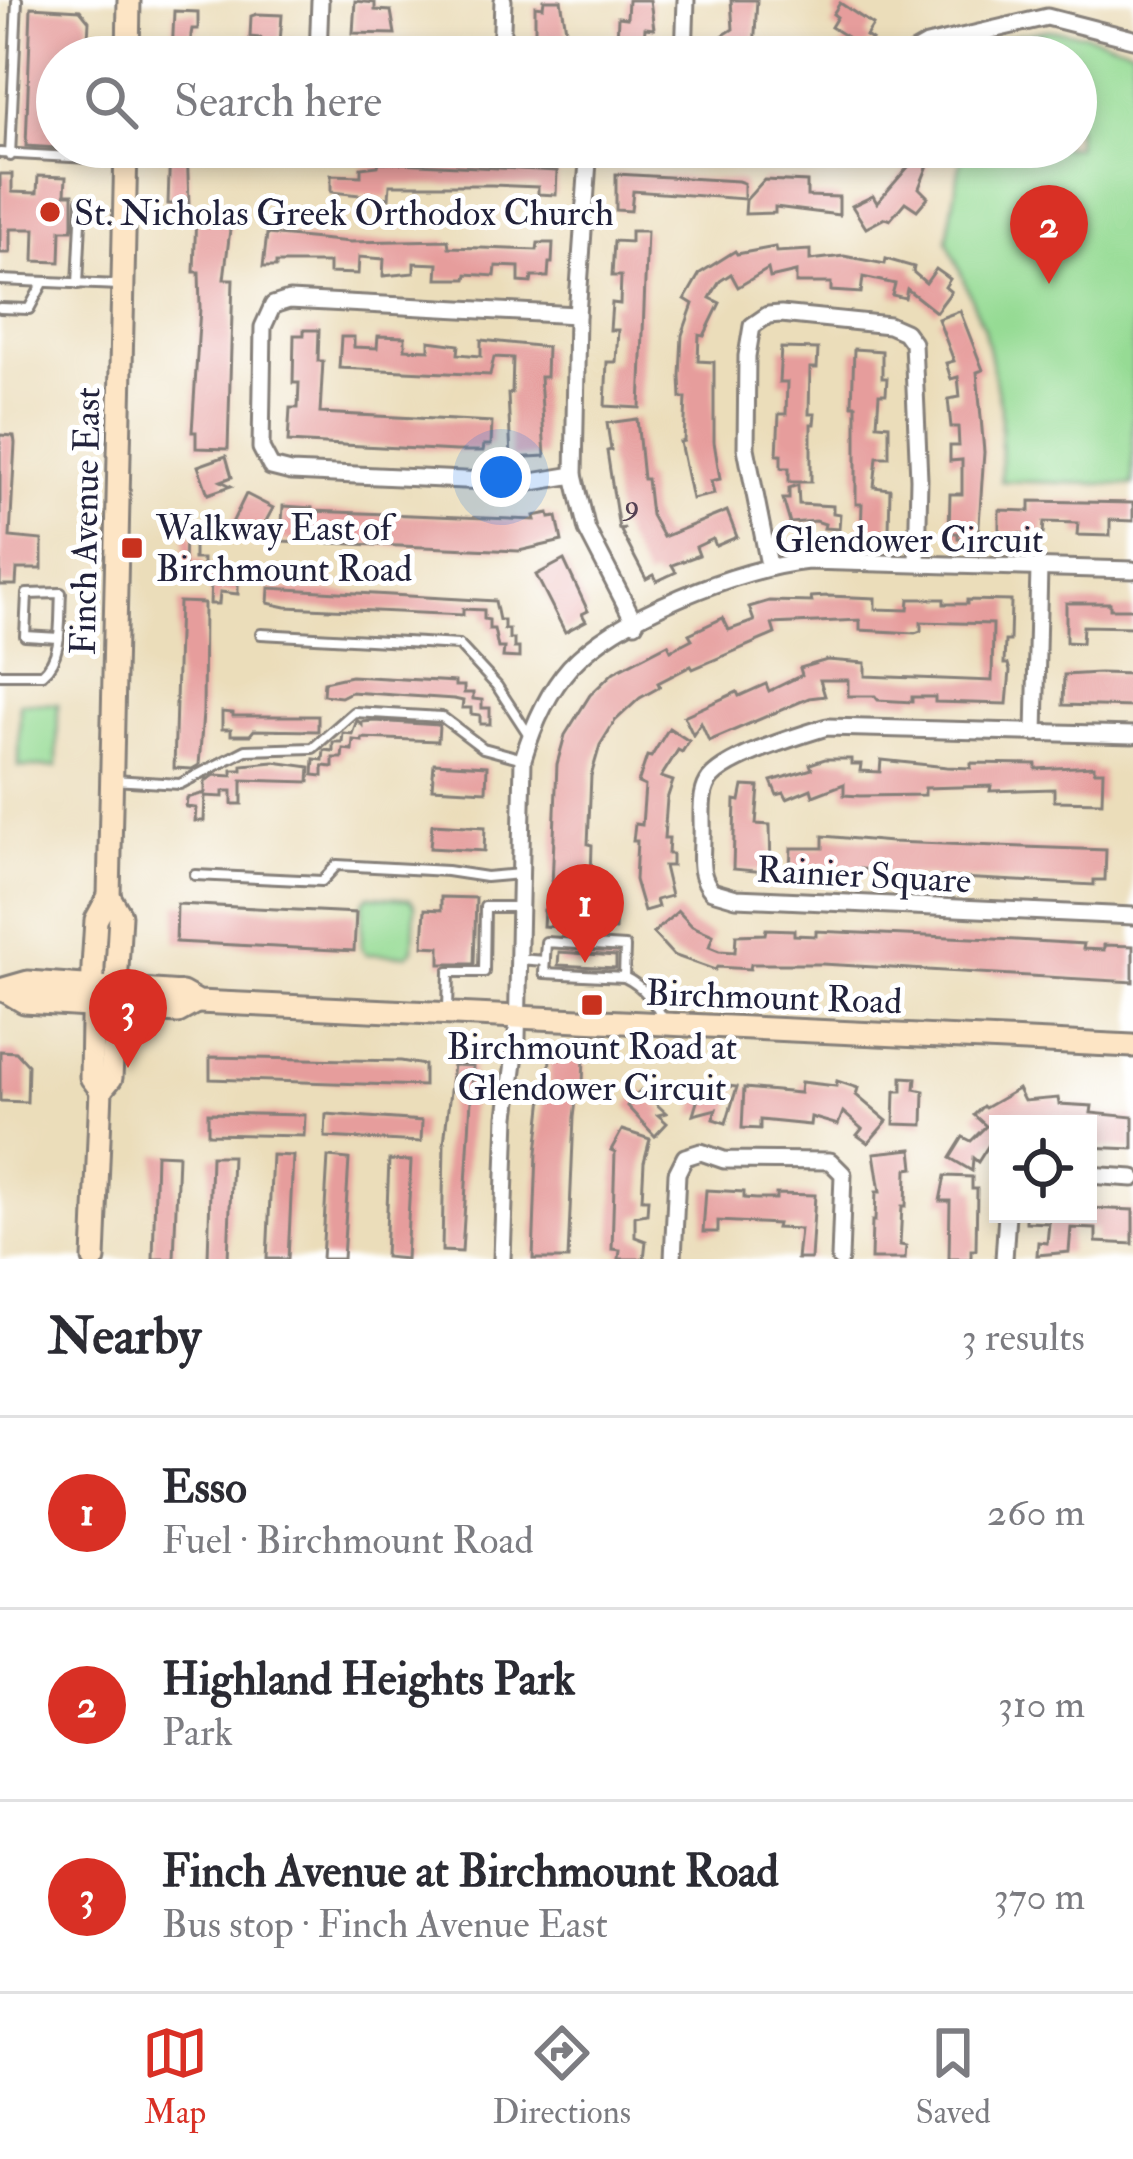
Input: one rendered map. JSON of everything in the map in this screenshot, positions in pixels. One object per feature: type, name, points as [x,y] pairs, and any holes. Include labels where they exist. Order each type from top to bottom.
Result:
[{"type":"main road","points":[[128,36],[129,0]]},
{"type":"main road","name":"Finch Avenue East","points":[[94,1259],[101,1090],[91,1078],[104,997],[96,920],[109,896],[126,168]]},
{"type":"main road","name":"Birchmount Road","points":[[2,990],[24,1002],[104,997],[178,1012],[196,1002],[1133,1046]]},
{"type":"street","points":[[319,36],[320,0]]},
{"type":"street","points":[[502,36],[503,0]]},
{"type":"street","points":[[685,36],[686,0]]},
{"type":"street","points":[[956,36],[1047,8],[1133,39]]},
{"type":"street","points":[[588,168],[577,315],[574,475],[587,530],[635,622]]},
{"type":"street","points":[[574,475],[526,483],[291,472],[271,467],[263,459],[260,428],[263,327],[273,305],[289,300],[577,315]]},
{"type":"street","points":[[769,565],[746,448],[747,356],[752,326],[769,315],[781,314],[889,326],[905,332],[913,343],[917,563]]},
{"type":"street","name":"Glendower Circuit","points":[[502,1259],[507,1116],[517,1018],[524,759],[551,693],[570,668],[589,650],[635,622],[701,589],[769,565],[808,561],[1133,570]]},
{"type":"street","points":[[1035,733],[1039,568]]},
{"type":"street","name":"Rainier Square","points":[[1133,735],[827,728],[726,766],[708,781],[701,872],[712,891],[736,898],[1133,916]]},
{"type":"street","points":[[673,1259],[677,1173],[685,1157],[701,1152],[724,1160],[830,1161],[838,1166],[843,1174],[840,1259]]},
{"type":"street","points":[[1097,1176],[1133,1178]]},
{"type":"street","points":[[1004,1259],[1006,1223]]},
{"type":"lane","points":[[17,0],[5,155],[36,154]]},
{"type":"lane","points":[[0,15],[16,15]]},
{"type":"lane","points":[[78,284],[82,200]]},
{"type":"lane","points":[[0,280],[122,285]]},
{"type":"lane","points":[[0,308],[28,309],[43,282]]},
{"type":"lane","points":[[0,674],[42,674],[52,665],[59,638],[61,592],[27,594],[25,636],[59,638]]},
{"type":"lane","points":[[261,634],[459,645],[496,686],[530,736]]},
{"type":"lane","points":[[112,780],[180,784],[246,750],[313,748],[354,712],[442,717],[483,748],[524,759]]},
{"type":"lane","points":[[195,875],[322,881],[337,865],[503,878],[520,874]]},
{"type":"lane","points":[[448,1015],[449,972],[484,972],[485,907],[519,907]]},
{"type":"lane","points":[[624,977],[625,947],[603,950],[546,942],[544,973],[624,977],[652,999],[666,1023]]},
{"type":"lane","points":[[519,959],[545,961]]},
{"type":"green space","points":[[1048,30],[1091,36],[1011,36]]},
{"type":"green space","points":[[1097,38],[1133,49],[1133,485],[1001,481],[1001,408],[984,329],[947,240],[959,168],[1097,168]]},
{"type":"green space","points":[[20,703],[58,704],[57,767],[19,767]]},
{"type":"green space","points":[[369,896],[410,899],[415,905],[413,949],[407,955],[366,954],[361,948],[363,902]]},
{"type":"building","points":[[544,0],[561,0],[567,36],[535,36],[535,6],[543,7]]},
{"type":"building","points":[[628,0],[650,0],[654,29],[645,28],[644,36],[617,36],[618,17],[627,18]]},
{"type":"building","points":[[731,0],[757,0],[755,36],[722,36],[733,29]]},
{"type":"building","points":[[355,1],[391,11],[395,34],[353,33]]},
{"type":"building","points":[[840,3],[873,25],[866,36],[845,36],[831,27],[837,17],[833,14]]},
{"type":"building","points":[[31,7],[80,10],[89,21],[88,36],[36,36],[36,147],[26,146]]},
{"type":"building","points":[[174,11],[198,12],[198,29],[192,29],[192,36],[173,36]]},
{"type":"building","points":[[282,15],[280,36],[250,36],[251,16]]},
{"type":"building","points":[[169,168],[188,168],[189,204],[168,204]]},
{"type":"building","points":[[361,168],[557,171],[556,195],[538,194],[538,187],[492,185],[390,185],[389,198],[331,192],[331,175],[361,176]]},
{"type":"building","points":[[907,168],[927,168],[919,188],[928,197],[917,210],[905,202],[890,220],[866,228],[852,206],[873,196],[877,203]]},
{"type":"building","name":"St. Nicholas Greek Orthodox Church","points":[[0,174],[12,174],[12,192],[37,193],[38,176],[66,177],[65,194],[73,194],[73,225],[72,230],[61,230],[60,262],[34,261],[35,229],[10,229],[10,253],[0,253]]},
{"type":"building","points":[[616,174],[738,181],[744,183],[744,199],[633,191],[631,211],[616,210]]},
{"type":"building","points":[[764,180],[807,182],[807,196],[839,197],[839,215],[775,207],[775,213],[745,214],[746,200]]},
{"type":"building","points":[[196,212],[232,213],[224,279],[233,279],[228,449],[196,448],[196,432],[192,432],[200,308],[199,272],[194,272]]},
{"type":"building","points":[[631,231],[647,231],[640,408],[605,406],[607,362],[616,362],[618,330],[610,330],[612,303],[620,304],[621,276],[612,276],[614,241],[631,242]]},
{"type":"building","points":[[267,234],[350,242],[448,240],[449,247],[537,250],[538,243],[553,243],[552,263],[548,277],[532,277],[531,283],[519,282],[519,267],[496,266],[495,276],[437,279],[438,264],[414,263],[414,273],[383,276],[384,259],[359,257],[358,274],[329,273],[329,263],[263,267]]},
{"type":"building","points":[[775,247],[776,252],[810,250],[810,260],[844,256],[885,264],[886,259],[914,267],[913,272],[926,283],[936,269],[950,279],[945,287],[951,292],[936,312],[907,289],[905,298],[892,295],[895,284],[863,277],[861,293],[831,291],[831,283],[796,283],[796,272],[770,278],[768,269],[738,287],[731,274],[720,281],[710,298],[720,303],[704,336],[699,335],[698,361],[714,362],[714,442],[720,479],[711,481],[714,494],[692,499],[680,442],[684,441],[686,398],[681,398],[682,335],[693,304],[685,299],[700,273],[735,251]]},
{"type":"building","points":[[960,311],[983,370],[977,372],[984,452],[978,539],[949,533],[950,494],[962,494],[962,460],[950,461],[950,446],[959,446],[948,399],[960,397],[958,377],[951,379],[946,363],[954,361],[938,319]]},
{"type":"building","points":[[304,330],[319,330],[318,361],[323,361],[320,413],[492,422],[491,445],[484,445],[483,451],[456,451],[288,442],[290,408],[298,408],[299,383],[293,383],[294,335],[304,335]]},
{"type":"building","points":[[378,336],[405,337],[405,349],[429,350],[429,341],[459,345],[458,354],[481,356],[481,340],[547,347],[546,377],[540,377],[545,456],[511,458],[508,394],[512,393],[513,358],[494,357],[490,375],[339,368],[341,337],[354,337],[354,347],[377,348]]},
{"type":"building","points":[[781,348],[818,349],[817,368],[810,368],[809,414],[815,414],[811,482],[789,482],[789,468],[781,468],[781,455],[777,455],[779,414],[786,414],[787,382],[779,382]]},
{"type":"building","points":[[854,349],[882,351],[882,378],[887,378],[886,394],[879,394],[877,424],[889,425],[889,457],[877,457],[874,487],[890,489],[889,531],[880,531],[880,536],[861,535],[862,504],[856,504]]},
{"type":"building","points":[[637,419],[643,479],[647,479],[651,515],[663,537],[727,511],[737,537],[716,546],[713,539],[696,547],[699,555],[672,565],[676,572],[657,581],[654,575],[646,579],[621,531],[625,528],[619,529],[607,451],[611,450],[607,423]]},
{"type":"building","points":[[0,435],[14,436],[15,443],[10,537],[42,540],[42,569],[17,569],[16,585],[0,585]]},
{"type":"building","points":[[226,456],[232,477],[221,481],[231,486],[208,494],[198,466]]},
{"type":"building","points":[[798,485],[799,504],[833,506],[833,513],[840,514],[839,529],[824,528],[825,524],[816,521],[790,523],[783,499],[789,499],[789,488]]},
{"type":"building","points":[[246,494],[273,508],[258,536],[232,523]]},
{"type":"building","points":[[1030,501],[1133,503],[1133,521],[1110,520],[1110,536],[1077,535],[1078,523],[1044,522],[1043,534],[999,533],[999,510],[1030,511]]},
{"type":"building","points":[[283,506],[535,520],[534,516],[549,513],[550,518],[557,517],[562,541],[519,551],[281,541]]},
{"type":"building","points":[[185,534],[194,534],[194,559],[203,559],[203,566],[212,566],[212,572],[221,572],[220,577],[238,579],[238,594],[220,592],[219,604],[210,604],[211,581],[202,581],[202,574],[193,574],[193,568],[184,568]]},
{"type":"building","points":[[564,560],[588,611],[582,614],[586,621],[565,632],[536,575]]},
{"type":"building","points":[[269,588],[495,601],[499,620],[509,629],[514,648],[519,648],[519,658],[503,657],[504,648],[498,648],[484,610],[463,609],[463,615],[286,607],[268,603]]},
{"type":"building","points":[[811,597],[875,598],[875,609],[908,610],[909,599],[944,599],[944,604],[1011,601],[1004,664],[1010,671],[1007,704],[935,702],[935,697],[912,697],[912,702],[878,700],[848,696],[848,680],[820,680],[825,696],[809,698],[709,741],[701,723],[693,735],[684,716],[737,692],[739,696],[766,684],[769,691],[802,675],[800,668],[827,660],[865,663],[865,676],[992,681],[993,624],[921,622],[921,631],[915,633],[860,630],[860,620],[772,624],[775,634],[658,683],[660,687],[615,721],[600,745],[591,776],[588,844],[592,845],[590,912],[616,914],[615,930],[543,926],[544,910],[551,910],[557,764],[565,735],[590,695],[614,672],[668,644],[671,650],[692,639],[689,634],[723,618],[729,630],[754,621],[749,607],[769,601],[812,602]]},
{"type":"building","points":[[179,602],[204,603],[203,713],[199,765],[192,769],[174,768]]},
{"type":"building","points":[[1066,603],[1110,603],[1110,609],[1133,609],[1133,627],[1083,626],[1082,643],[1066,642]]},
{"type":"building","points":[[1133,674],[1133,707],[1063,705],[1064,675]]},
{"type":"building","points":[[351,676],[455,682],[455,686],[464,686],[464,693],[473,693],[473,699],[482,700],[482,708],[490,708],[490,724],[480,724],[480,715],[471,714],[471,708],[462,708],[463,701],[454,699],[351,692],[341,697],[323,695],[324,682]]},
{"type":"building","points":[[222,712],[318,716],[318,731],[254,730],[250,735],[231,735],[231,729],[222,729]]},
{"type":"building","points":[[357,720],[362,725],[375,721],[439,725],[438,741],[353,740],[352,750],[343,749],[342,758],[333,758],[333,767],[323,766],[323,776],[313,775],[314,759],[323,760],[324,750],[333,751],[333,742],[342,742],[343,733],[352,734]]},
{"type":"building","points":[[669,728],[689,741],[661,777],[673,781],[664,838],[669,838],[668,854],[672,854],[672,866],[664,866],[671,896],[656,900],[658,907],[644,911],[635,880],[637,841],[633,841],[635,824],[642,825],[645,786],[638,783],[647,756],[651,757]]},
{"type":"building","points":[[851,759],[851,764],[861,764],[860,771],[880,772],[881,760],[971,768],[971,763],[1036,764],[1036,769],[1094,766],[1094,771],[1103,771],[1102,802],[1054,801],[1054,789],[990,791],[991,786],[925,788],[925,795],[860,796],[844,795],[844,784],[813,796],[811,789],[787,799],[784,793],[777,795],[771,781],[812,769],[810,764]]},
{"type":"building","points":[[274,762],[310,767],[309,782],[242,780],[242,804],[232,804],[232,791],[223,791],[223,797],[205,796],[204,821],[195,821],[196,808],[186,807],[187,798],[205,793],[205,781],[215,775],[232,776],[232,770],[242,770],[242,765]]},
{"type":"building","points":[[434,763],[487,766],[486,791],[432,788]]},
{"type":"building","points":[[743,786],[759,787],[756,824],[770,825],[771,870],[765,872],[733,869],[735,800],[740,801]]},
{"type":"building","points":[[432,824],[485,827],[484,851],[430,848]]},
{"type":"building","points":[[823,836],[1106,850],[1105,880],[1094,880],[1094,885],[884,874],[884,870],[860,869],[860,874],[805,866],[805,871],[790,870],[791,848],[823,848]]},
{"type":"building","points":[[441,897],[476,898],[474,964],[440,964],[440,947],[423,946],[425,909],[441,910]]},
{"type":"building","points":[[177,904],[356,913],[354,951],[176,942]]},
{"type":"building","points":[[678,911],[692,926],[713,935],[709,947],[719,951],[735,952],[736,935],[765,934],[766,929],[794,930],[794,935],[816,936],[816,931],[1084,944],[1083,949],[1104,950],[1104,945],[1133,946],[1133,982],[822,964],[751,964],[750,969],[715,970],[673,955],[653,933]]},
{"type":"building","points":[[559,952],[616,956],[616,968],[558,965]]},
{"type":"building","points":[[0,1051],[16,1052],[28,1065],[27,1102],[0,1101]]},
{"type":"building","points":[[550,1054],[584,1056],[583,1085],[578,1085],[574,1117],[568,1259],[533,1259],[537,1152]]},
{"type":"building","points":[[210,1057],[401,1061],[424,1065],[424,1086],[210,1079]]},
{"type":"building","points":[[453,1065],[473,1066],[462,1252],[442,1251],[444,1143]]},
{"type":"building","points":[[902,1077],[916,1078],[915,1089],[924,1091],[923,1125],[894,1124],[895,1091],[902,1091]]},
{"type":"building","points":[[837,1081],[858,1088],[856,1095],[887,1121],[868,1143],[857,1135],[862,1129],[843,1112],[838,1125],[811,1117],[810,1125],[760,1120],[760,1129],[742,1128],[744,1088],[800,1093],[801,1082],[836,1086]]},
{"type":"building","points":[[702,1085],[737,1087],[726,1123],[713,1119],[716,1109],[693,1115]]},
{"type":"building","points":[[1018,1089],[1024,1101],[1058,1098],[1059,1104],[1092,1106],[1091,1113],[1133,1117],[1133,1149],[1097,1147],[1097,1115],[989,1115],[989,1145],[978,1162],[973,1158],[972,1171],[950,1158],[963,1137],[971,1141],[986,1126],[974,1115]]},
{"type":"building","points":[[641,1090],[666,1113],[658,1115],[667,1123],[655,1136],[627,1106]]},
{"type":"building","points":[[208,1113],[305,1115],[304,1136],[208,1134]]},
{"type":"building","points":[[326,1114],[422,1121],[421,1142],[325,1137]]},
{"type":"building","points":[[622,1130],[650,1139],[642,1199],[648,1199],[647,1214],[635,1216],[635,1237],[646,1241],[644,1259],[619,1259],[620,1250],[612,1249],[615,1152],[611,1150]]},
{"type":"building","points":[[912,1149],[914,1168],[907,1169],[906,1206],[902,1206],[900,1245],[906,1246],[905,1259],[871,1259],[872,1221],[876,1192],[880,1192],[874,1153]]},
{"type":"building","points":[[156,1154],[178,1155],[174,1259],[153,1259]]},
{"type":"building","points":[[272,1155],[293,1156],[288,1259],[267,1259]]},
{"type":"building","points":[[211,1156],[232,1156],[228,1259],[208,1259]]},
{"type":"building","points":[[328,1157],[349,1159],[343,1259],[322,1259]]},
{"type":"building","points":[[389,1160],[411,1161],[406,1259],[385,1257]]},
{"type":"building","points":[[945,1176],[972,1177],[972,1189],[977,1189],[976,1250],[971,1250],[971,1259],[949,1259],[950,1201],[940,1201]]},
{"type":"building","points":[[706,1190],[744,1192],[744,1198],[756,1199],[776,1199],[776,1194],[815,1195],[811,1259],[797,1259],[800,1229],[718,1221],[718,1232],[703,1232]]},
{"type":"building","points":[[1097,1208],[1133,1210],[1133,1244],[1096,1242],[1096,1229],[1071,1228],[1069,1252],[1037,1255],[1038,1242],[1047,1243],[1049,1223],[1097,1223]]},
{"type":"place","name":"St. Nicholas Greek Orthodox Church","points":[[50,212]]},
{"type":"place","name":"Highland Heights Park","points":[[1049,284]]},
{"type":"place","name":"Walkway East of Birchmount Road","points":[[132,548]]},
{"type":"place","name":"Esso","points":[[585,963]]},
{"type":"place","name":"Birchmount Road at Glendower Circuit","points":[[592,1005]]},
{"type":"place","name":"Finch Avenue at Birchmount Road","points":[[128,1068]]}]
